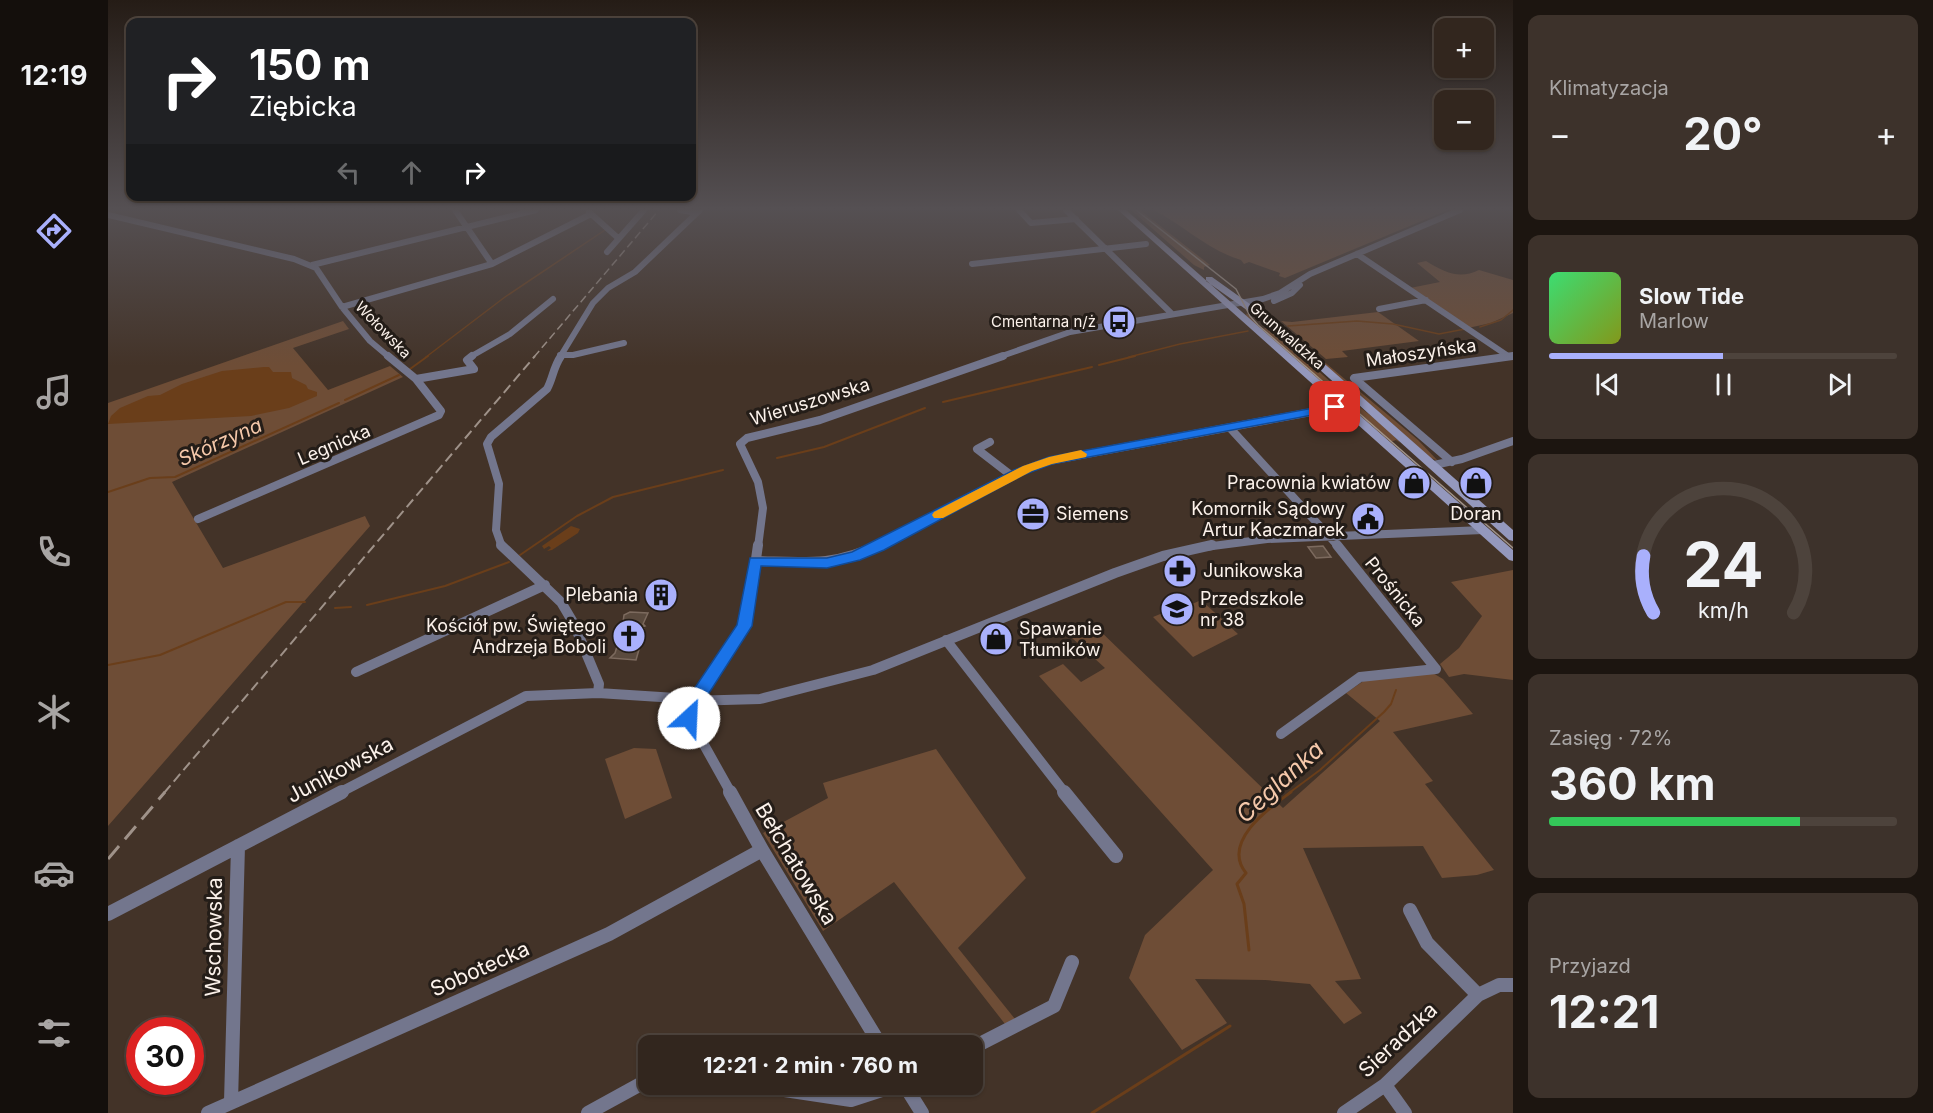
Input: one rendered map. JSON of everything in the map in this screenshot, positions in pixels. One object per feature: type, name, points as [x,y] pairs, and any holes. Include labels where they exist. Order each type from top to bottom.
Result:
[{"type":"street","points":[[300,262],[312,265],[324,262]]},
{"type":"street","points":[[342,307],[496,262]]},
{"type":"street","points":[[598,693],[599,684],[569,612],[545,585],[506,552],[498,539],[499,484],[487,444],[491,437],[548,389],[552,369],[593,303],[608,288],[635,273],[645,262]]},
{"type":"street","points":[[972,264],[989,262]]},
{"type":"street","points":[[1119,262],[1172,314]]},
{"type":"street","name":"Grunwaldzka","points":[[1180,262],[1513,557]]},
{"type":"street","name":"Grunwaldzka","points":[[1188,262],[1249,305],[1434,465],[1513,537]]},
{"type":"street","points":[[1232,308],[1287,296],[1304,278],[1339,262]]},
{"type":"street","points":[[1369,262],[1512,357]]},
{"type":"street","name":"Wołowska","points":[[312,265],[370,341],[416,379],[474,369],[467,360],[471,356],[510,334],[553,299]]},
{"type":"street","points":[[1379,309],[1426,300]]},
{"type":"street","name":"Wieruszowska","points":[[695,700],[744,626],[763,516],[758,483],[740,449],[742,441],[820,420],[1063,334],[1105,324],[1232,308]]},
{"type":"street","name":"Wieruszowska","points":[[1157,317],[1189,317],[1232,308]]},
{"type":"street","points":[[560,355],[573,355],[624,343]]},
{"type":"street","name":"Małoszyńska","points":[[1452,462],[1353,379],[1512,357]]},
{"type":"street","name":"Legnicka","points":[[198,519],[439,415],[441,411],[416,379]]},
{"type":"street","points":[[755,561],[827,563],[855,556],[879,546],[1012,476],[1049,460],[1344,406]]},
{"type":"street","name":"Prośnicka","points":[[1230,428],[1330,536],[1436,669],[1360,677],[1281,734]]},
{"type":"street","points":[[1434,465],[1452,462],[1513,441]]},
{"type":"street","points":[[990,442],[977,449],[1012,476]]},
{"type":"street","points":[[695,700],[745,700],[776,696],[879,668],[1036,603],[1170,554],[1231,542],[1483,530]]},
{"type":"street","points":[[356,672],[545,585]]},
{"type":"street","points":[[946,640],[1036,758],[1116,856]]},
{"type":"street","name":"Junikowska","points":[[108,914],[526,696],[598,693],[695,700]]},
{"type":"street","name":"Bełchatowska","points":[[695,700],[689,714],[692,726],[766,856],[874,1035]]},
{"type":"street","name":"Wschowska","points":[[228,1106],[238,846]]},
{"type":"street","name":"Sobotecka","points":[[208,1113],[609,934],[766,856]]},
{"type":"street","points":[[1410,910],[1427,943],[1478,995]]},
{"type":"street","points":[[983,1042],[1054,1006],[1072,962]]},
{"type":"street","name":"Sieradzka","points":[[1344,1113],[1385,1085],[1478,995],[1499,985],[1513,985]]},
{"type":"street","points":[[1385,1085],[1405,1113]]},
{"type":"street","points":[[588,1113],[638,1086]]},
{"type":"street","points":[[818,1095],[851,1100],[867,1095]]},
{"type":"street","points":[[910,1095],[922,1113]]},
{"type":"shaded area","points":[[1190,262],[1206,262],[1210,265],[1204,267],[1204,270]]},
{"type":"shaded area","points":[[1242,262],[1323,262],[1285,278],[1279,276],[1280,273],[1249,262],[1244,264]]},
{"type":"shaded area","points":[[1428,262],[1458,274],[1479,270],[1513,280],[1513,313],[1491,323],[1468,328],[1410,288],[1440,282],[1417,263]]},
{"type":"shaded area","points":[[1378,312],[1419,341],[1342,351],[1348,357],[1326,359],[1281,321],[1292,322]]},
{"type":"shaded area","points":[[1247,313],[1261,329],[1266,328],[1254,315],[1263,321],[1384,426],[1400,443],[1396,440],[1390,442],[1248,319]]},
{"type":"shaded area","points":[[343,321],[349,329],[293,348],[328,390],[390,366],[403,377],[172,482],[223,568],[365,516],[370,526],[108,826],[108,403]]},
{"type":"shaded area","points":[[1316,355],[1418,440],[1438,461],[1431,458],[1330,370]]},
{"type":"shaded area","points":[[269,367],[273,372],[291,372],[292,378],[317,392],[317,396],[289,408],[251,416],[108,424],[111,416],[120,408],[148,396],[160,395],[182,384],[222,371]]},
{"type":"shaded area","points":[[571,526],[580,529],[578,533],[552,550],[547,551],[551,548],[549,546],[544,549],[542,546]]},
{"type":"shaded area","points":[[1513,570],[1513,680],[1464,674],[1449,677],[1440,664],[1459,648],[1482,616],[1451,582]]},
{"type":"shaded area","points":[[1201,600],[1238,634],[1193,657],[1153,617],[1165,612],[1168,615]]},
{"type":"shaded area","points":[[1094,625],[1283,808],[1380,721],[1346,693],[1365,680],[1431,672],[1443,679],[1473,714],[1393,732],[1433,781],[1425,784],[1494,870],[1477,875],[1442,878],[1423,846],[1303,848],[1361,979],[1335,981],[1362,1013],[1344,1024],[1310,984],[1265,980],[1195,979],[1227,1023],[1182,1050],[1129,978],[1145,935],[1213,870],[1039,676],[1063,664],[1081,682],[1105,668],[1071,637]]},
{"type":"shaded area","points":[[634,748],[656,749],[672,798],[625,819],[605,759]]},
{"type":"shaded area","points":[[936,749],[1026,878],[958,948],[1015,1019],[1005,1024],[894,882],[823,931],[763,833],[828,798],[823,783]]},
{"type":"building","points":[[1323,546],[1331,557],[1316,558],[1308,547]]},
{"type":"building","name":"Plebania","points":[[670,586],[675,596],[652,604],[648,594]]},
{"type":"building","name":"Kościół pw. Świętego Andrzeja Boboli","points":[[630,612],[648,613],[643,624],[645,626],[642,627],[644,629],[640,637],[642,639],[636,660],[610,658],[615,653],[619,640],[614,634],[622,630],[624,615]]},
{"type":"waterway","name":"Skórzyna","points":[[426,357],[505,297],[557,262]]},
{"type":"waterway","points":[[1480,327],[1501,320],[1513,310]]},
{"type":"waterway","points":[[1288,326],[1357,321],[1393,324],[1439,334],[1465,329]]},
{"type":"waterway","points":[[1129,357],[1180,344],[1248,331]]},
{"type":"waterway","name":"Skórzyna","points":[[410,369],[428,356]]},
{"type":"waterway","points":[[1099,365],[1135,356]]},
{"type":"waterway","points":[[943,402],[1092,367]]},
{"type":"waterway","name":"Skórzyna","points":[[345,400],[399,375]]},
{"type":"waterway","name":"Skórzyna","points":[[108,492],[150,478],[175,477],[339,403]]},
{"type":"waterway","points":[[777,458],[824,447],[925,408]]},
{"type":"waterway","points":[[520,555],[577,516],[613,497],[723,470]]},
{"type":"waterway","points":[[367,605],[445,586],[509,562]]},
{"type":"waterway","points":[[108,665],[160,655],[286,602],[305,602]]},
{"type":"waterway","points":[[335,608],[351,607]]},
{"type":"waterway","name":"Ceglanka","points":[[1289,793],[1320,770],[1384,712],[1391,704],[1396,690]]},
{"type":"waterway","name":"Ceglanka","points":[[1249,950],[1244,904],[1237,884],[1246,873],[1240,861],[1239,850],[1243,838],[1251,827],[1271,807],[1291,792]]},
{"type":"waterway","name":"Ceglanka","points":[[1092,1113],[1230,1026]]},
{"type":"tram line","points":[[1202,262],[1236,289],[1250,316],[1258,325],[1513,548]]},
{"type":"railway","points":[[534,357],[615,262]]},
{"type":"railway","points":[[164,793],[535,356]]},
{"type":"railway","points":[[108,859],[165,792]]},
{"type":"slow traffic","points":[[939,515],[1027,469],[1049,460],[1081,454]]},
{"type":"place","name":"Cmentarna n/ż","points":[[1119,322]]},
{"type":"place","name":"Pracownia kwiatów","points":[[1414,483]]},
{"type":"place","name":"Doran","points":[[1476,483]]},
{"type":"place","name":"Siemens","points":[[1033,514]]},
{"type":"place","name":"Komornik Sądowy Artur Kaczmarek","points":[[1368,519]]},
{"type":"place","name":"Junikowska","points":[[1180,571]]},
{"type":"place","name":"Plebania","points":[[661,595]]},
{"type":"place","name":"Przedszkole nr 38","points":[[1177,609]]},
{"type":"place","name":"Kościół pw. Świętego Andrzeja Boboli","points":[[629,636]]},
{"type":"place","name":"Spawanie Tłumików","points":[[996,639]]},
{"type":"route","points":[[689,718],[692,706],[744,626],[750,604],[755,561],[827,563],[863,554],[1019,472],[1049,460],[1335,407]]}]
